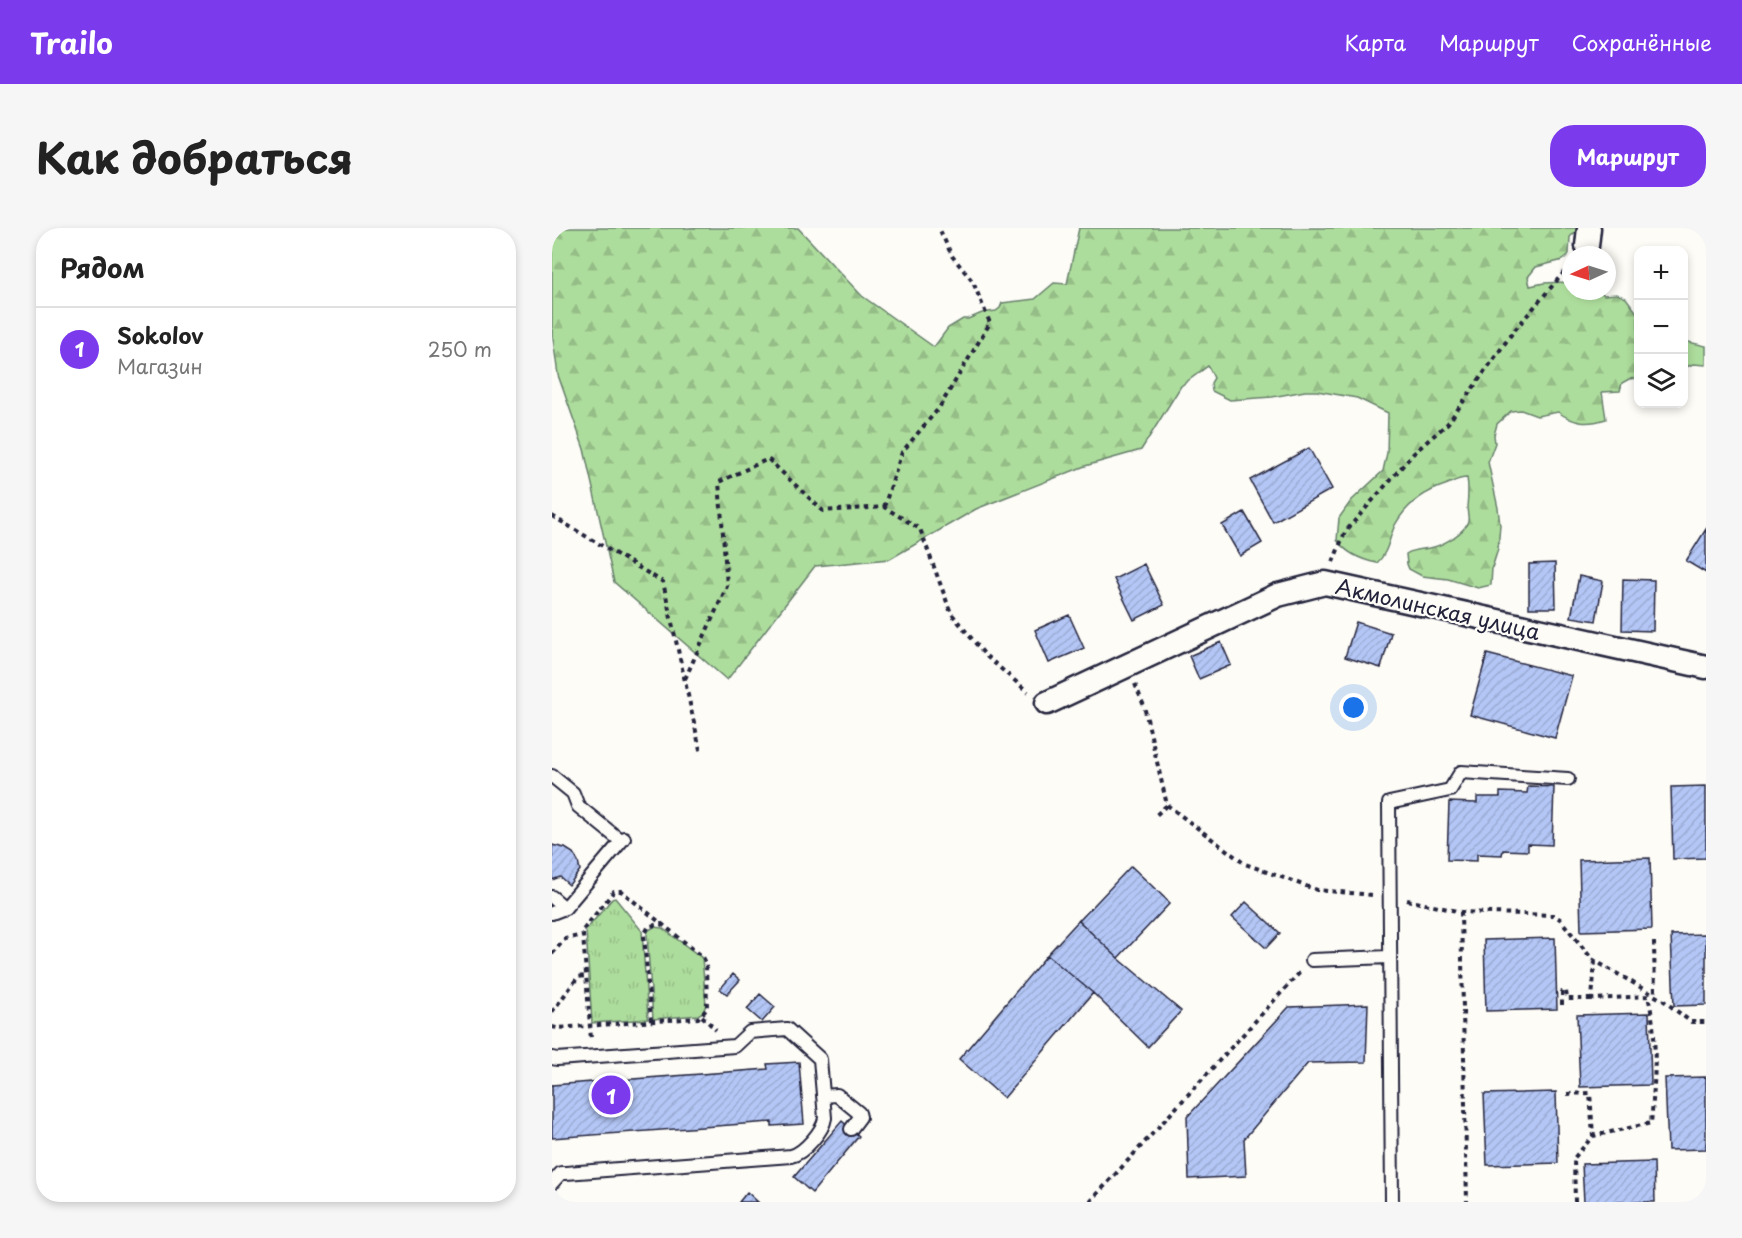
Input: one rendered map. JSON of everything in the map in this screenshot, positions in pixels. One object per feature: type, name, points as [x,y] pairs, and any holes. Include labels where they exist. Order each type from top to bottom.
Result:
[{"type":"street","name":"Акмолинская улица","points":[[1047,703],[1278,595],[1325,582],[1706,667]]},
{"type":"lane","points":[[1392,1202],[1389,803],[1450,790],[1461,772],[1568,779]]},
{"type":"lane","points":[[552,776],[573,793],[578,806],[622,840],[566,908],[552,913]]},
{"type":"lane","points":[[552,897],[566,908]]},
{"type":"lane","points":[[1312,960],[1389,957]]},
{"type":"lane","points":[[552,1058],[735,1046],[750,1032],[786,1029],[820,1059],[824,1123],[796,1155],[561,1173],[552,1183]]},
{"type":"lane","points":[[823,1096],[837,1095],[859,1113],[860,1117],[850,1128]]},
{"type":"path","points":[[884,507],[902,452],[939,408],[990,323],[973,282],[952,256],[939,228]]},
{"type":"path","points":[[1325,582],[1345,532],[1413,454],[1448,423],[1513,332],[1562,275]]},
{"type":"path","points":[[685,679],[727,585],[718,482],[768,459],[823,511],[884,507],[920,529],[951,613],[985,655],[1022,688],[1047,703]]},
{"type":"path","points":[[552,516],[663,582],[701,754]]},
{"type":"path","points":[[1127,666],[1144,706],[1167,805],[1245,864],[1317,890],[1390,896],[1461,912],[1553,915],[1560,919],[1592,959],[1656,996],[1691,1022],[1706,1022]]},
{"type":"path","points":[[1154,817],[1167,805]]},
{"type":"path","points":[[552,1027],[590,1026],[698,1018],[707,1009],[709,1004],[705,959],[618,890],[585,925],[583,935],[590,1026],[592,1056]]},
{"type":"path","points":[[1461,912],[1467,1202]]},
{"type":"path","points":[[651,1021],[644,935],[649,926],[663,924]]},
{"type":"path","points":[[552,954],[565,939],[583,935]]},
{"type":"path","points":[[1654,942],[1656,996]]},
{"type":"path","points":[[1090,1202],[1312,960]]},
{"type":"path","points":[[1592,999],[1595,961]]},
{"type":"path","points":[[552,1012],[578,977],[586,976]]},
{"type":"path","points":[[1562,1005],[1562,992],[1566,991],[1567,999],[1656,996]]},
{"type":"path","points":[[1575,1202],[1574,1158],[1593,1136],[1652,1123],[1655,1083],[1652,1011],[1648,996]]},
{"type":"path","points":[[1567,1094],[1590,1094],[1593,1136]]},
{"type":"green space","points":[[552,228],[798,228],[862,296],[934,347],[948,328],[963,319],[996,311],[1002,303],[1035,299],[1054,283],[1067,284],[1079,228],[1579,228],[1570,237],[1569,246],[1562,246],[1562,260],[1536,267],[1528,277],[1530,286],[1562,282],[1562,300],[1616,300],[1617,294],[1626,298],[1634,309],[1634,378],[1622,383],[1620,391],[1602,392],[1606,419],[1581,422],[1558,412],[1537,416],[1521,410],[1511,411],[1497,424],[1494,435],[1495,443],[1488,462],[1500,525],[1491,585],[1478,588],[1448,579],[1422,576],[1409,569],[1407,564],[1406,554],[1443,543],[1463,530],[1468,519],[1467,478],[1458,479],[1430,491],[1410,505],[1395,525],[1386,550],[1377,563],[1355,555],[1337,540],[1339,518],[1351,501],[1383,471],[1387,453],[1388,413],[1357,398],[1317,391],[1230,400],[1212,391],[1211,383],[1214,378],[1208,366],[1181,386],[1141,450],[1085,466],[976,509],[890,559],[815,566],[727,680],[614,582],[584,449],[558,375],[552,331]]},
{"type":"green space","points":[[1688,342],[1706,346],[1706,365],[1693,364],[1688,366]]},
{"type":"green space","points":[[615,898],[642,931],[648,1019],[592,1023],[586,930]]},
{"type":"green space","points":[[654,927],[662,928],[702,958],[706,1005],[703,1012],[698,1015],[653,1019],[647,934]]},
{"type":"building","points":[[1309,448],[1332,489],[1273,522],[1250,480]]},
{"type":"building","points":[[1244,512],[1262,543],[1240,556],[1222,525]]},
{"type":"building","points":[[1706,529],[1706,573],[1686,561]]},
{"type":"building","points":[[1555,563],[1556,608],[1529,608],[1529,564]]},
{"type":"building","points":[[1144,564],[1164,605],[1134,620],[1114,579]]},
{"type":"building","points":[[1579,576],[1603,581],[1596,621],[1571,617]]},
{"type":"building","points":[[1623,579],[1654,580],[1653,631],[1622,630]]},
{"type":"building","points":[[1069,615],[1084,648],[1049,663],[1035,630]]},
{"type":"building","points":[[1356,622],[1391,633],[1381,668],[1345,657]]},
{"type":"building","points":[[1221,642],[1231,665],[1199,679],[1189,656]]},
{"type":"building","points":[[1487,654],[1572,676],[1555,738],[1470,715]]},
{"type":"building","points":[[1528,786],[1554,787],[1552,845],[1528,844],[1528,851],[1503,850],[1502,855],[1477,854],[1477,861],[1447,860],[1449,802],[1477,803],[1477,797],[1500,797],[1500,792],[1527,793]]},
{"type":"building","points":[[1706,786],[1706,858],[1673,859],[1671,787]]},
{"type":"building","points":[[552,845],[565,848],[573,853],[578,861],[580,870],[569,885],[560,877],[552,880]]},
{"type":"building","points":[[1650,858],[1652,929],[1581,931],[1579,860]]},
{"type":"building","points":[[1131,866],[1170,903],[1118,958],[1079,921]]},
{"type":"building","points":[[1246,902],[1280,933],[1266,948],[1232,917]]},
{"type":"building","points":[[1080,919],[1079,921],[1118,958],[1181,1011],[1148,1047],[1093,993],[1047,955]]},
{"type":"building","points":[[1706,934],[1706,1005],[1674,1006],[1671,935]]},
{"type":"building","points":[[1555,938],[1557,1009],[1486,1011],[1484,940]]},
{"type":"building","points":[[1047,955],[1093,993],[1004,1098],[959,1059]]},
{"type":"building","points":[[733,974],[740,980],[727,994],[720,989]]},
{"type":"building","points":[[760,994],[775,1007],[762,1022],[747,1009]]},
{"type":"building","points":[[1368,1004],[1366,1062],[1308,1063],[1244,1139],[1246,1176],[1189,1179],[1187,1117],[1289,1007]]},
{"type":"building","points":[[1649,1013],[1651,1085],[1580,1087],[1577,1015]]},
{"type":"building","points":[[799,1062],[804,1124],[772,1126],[772,1122],[552,1138],[552,1085],[768,1069],[767,1064]]},
{"type":"building","points":[[1706,1077],[1706,1149],[1668,1150],[1665,1078]]},
{"type":"building","points":[[1556,1092],[1558,1163],[1487,1165],[1484,1094]]},
{"type":"building","points":[[842,1121],[859,1136],[812,1193],[794,1177]]},
{"type":"building","points":[[1654,1162],[1655,1202],[1584,1202],[1582,1164]]},
{"type":"building","points":[[747,1192],[758,1202],[739,1202]]},
{"type":"place","name":"Sokolov","points":[[611,1095]]}]
